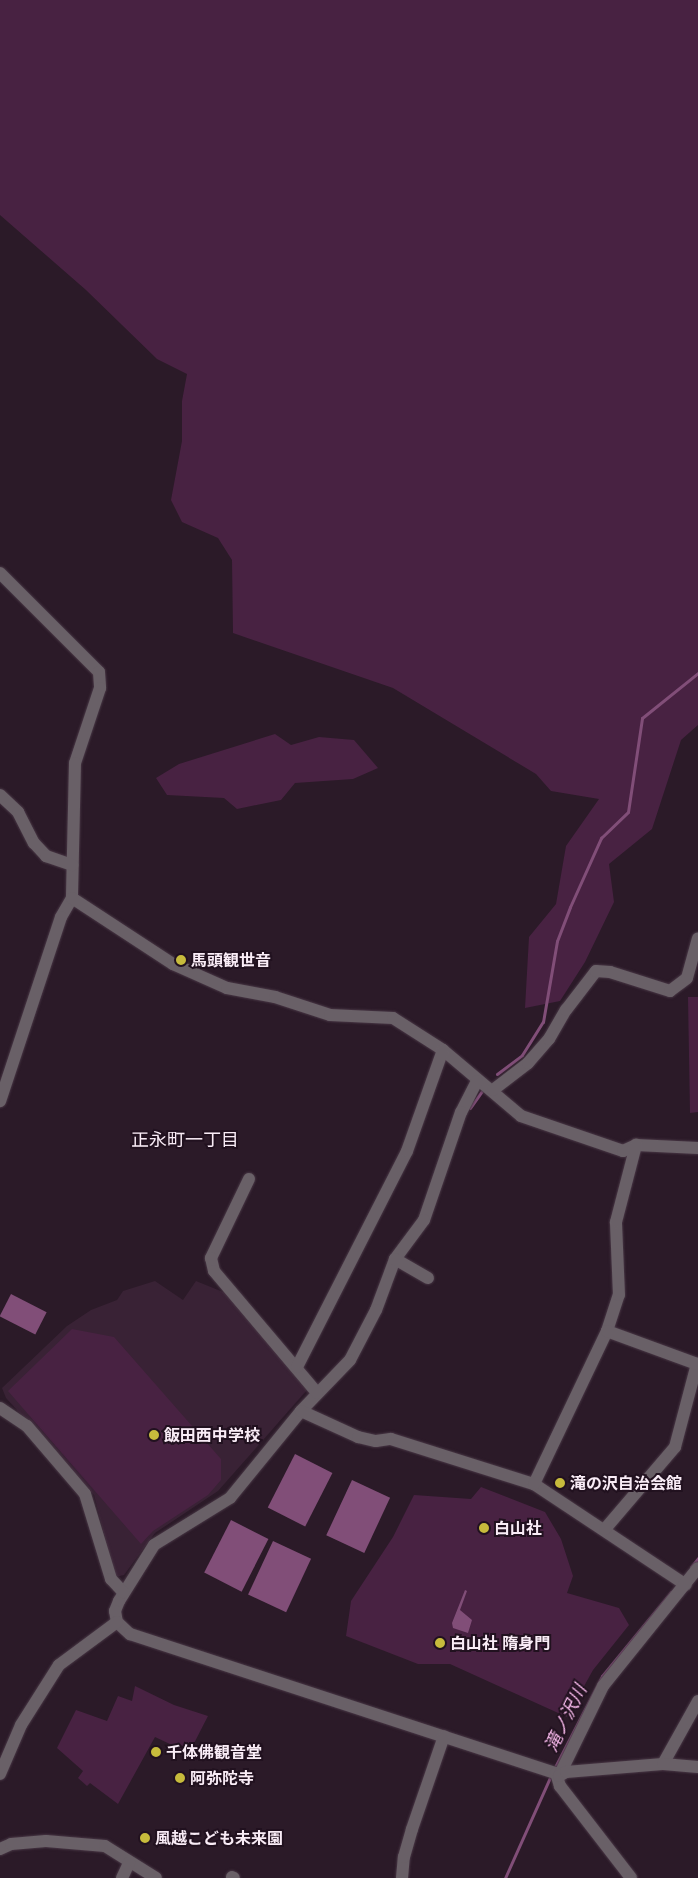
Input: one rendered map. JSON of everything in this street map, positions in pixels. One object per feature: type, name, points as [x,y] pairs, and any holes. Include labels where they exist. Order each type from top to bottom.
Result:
[{"type":"street","points":[[0,573],[99,672],[100,688],[75,763],[72,898],[61,917],[0,1101]]},
{"type":"street","points":[[0,795],[18,812],[34,843],[46,856],[72,864]]},
{"type":"street","points":[[72,898],[173,964],[227,988],[275,997],[330,1015],[385,1015],[443,1050],[477,1080],[493,1090],[521,1116],[623,1151],[636,1145],[698,1148]]},
{"type":"street","points":[[493,1090],[528,1063],[549,1039],[566,1010],[596,971],[610,972],[670,991],[687,978],[698,938]]},
{"type":"street","points":[[297,1367],[407,1151],[443,1050]]},
{"type":"street","points":[[477,1080],[460,1112],[424,1220],[395,1259],[376,1310],[350,1360],[301,1411],[230,1498],[154,1545],[124,1592],[115,1611],[117,1622],[130,1634],[554,1772],[663,1764],[698,1767]]},
{"type":"street","points":[[534,1484],[607,1330],[620,1280],[616,1222],[636,1145]]},
{"type":"street","points":[[249,1179],[211,1258],[214,1271],[317,1393]]},
{"type":"street","points":[[395,1259],[428,1278]]},
{"type":"street","points":[[605,1529],[675,1446],[697,1364],[607,1330]]},
{"type":"street","points":[[0,1408],[27,1426],[85,1494],[111,1579],[124,1592]]},
{"type":"street","points":[[301,1411],[358,1437],[408,1443],[534,1484],[686,1584]]},
{"type":"street","points":[[554,1772],[603,1686],[698,1568]]},
{"type":"street","points":[[0,1774],[29,1710],[59,1665],[117,1622]]},
{"type":"street","points":[[663,1764],[698,1701]]},
{"type":"street","points":[[402,1878],[404,1857],[412,1829],[444,1736]]},
{"type":"street","points":[[554,1772],[560,1786],[631,1878]]},
{"type":"street","points":[[0,1849],[10,1844],[46,1841],[105,1846],[156,1878]]},
{"type":"street","points":[[122,1878],[130,1863]]},
{"type":"shaded area","points":[[0,0],[698,0],[698,725],[681,740],[652,829],[609,864],[614,902],[585,962],[560,1001],[525,1008],[529,937],[556,904],[566,846],[599,799],[551,791],[536,774],[393,688],[233,633],[232,560],[218,538],[182,522],[171,500],[182,441],[182,401],[187,374],[157,359],[86,290],[0,215]]},
{"type":"shaded area","points":[[275,734],[291,745],[319,737],[354,740],[378,768],[353,779],[295,783],[281,800],[237,809],[224,798],[167,795],[156,778],[179,764]]},
{"type":"shaded area","points":[[688,997],[698,997],[698,1112],[690,1113]]},
{"type":"shaded area","name":"飯田西中学校","points":[[155,1281],[183,1300],[196,1281],[228,1294],[307,1390],[218,1491],[155,1533],[124,1575],[115,1577],[94,1495],[6,1398],[2,1388],[67,1326],[91,1310],[117,1300],[123,1291]]},
{"type":"shaded area","points":[[11,1294],[47,1312],[35,1334],[0,1316]]},
{"type":"shaded area","points":[[72,1329],[114,1337],[221,1459],[221,1480],[208,1495],[153,1531],[141,1544],[8,1391]]},
{"type":"shaded area","points":[[295,1454],[332,1473],[305,1527],[268,1507]]},
{"type":"shaded area","points":[[352,1480],[390,1498],[364,1553],[326,1535]]},
{"type":"shaded area","points":[[481,1487],[545,1512],[561,1539],[573,1576],[567,1593],[619,1608],[629,1625],[593,1670],[567,1717],[450,1664],[418,1664],[346,1636],[351,1601],[393,1537],[414,1495],[471,1499]]},
{"type":"shaded area","points":[[231,1520],[268,1539],[242,1592],[204,1573]]},
{"type":"shaded area","points":[[273,1541],[311,1559],[286,1612],[248,1594]]},
{"type":"shaded area","points":[[465,1590],[467,1591],[460,1610],[472,1620],[468,1633],[453,1628],[452,1623]]},
{"type":"shaded area","points":[[135,1686],[174,1705],[208,1716],[189,1753],[155,1737],[118,1804],[90,1783],[87,1786],[78,1778],[83,1771],[57,1748],[76,1710],[107,1721],[118,1696],[132,1701]]},
{"type":"waterway","points":[[497,1074],[522,1055],[543,1022],[557,941],[570,907],[601,838],[628,812],[642,718],[698,673]]},
{"type":"waterway","points":[[470,1108],[482,1091]]},
{"type":"waterway","points":[[691,1567],[698,1558]]},
{"type":"waterway","name":"滝ノ沢川","points":[[554,1769],[602,1676],[671,1592]]},
{"type":"waterway","name":"滝ノ沢川","points":[[505,1878],[551,1775]]},
{"type":"place","name":"馬頭観世音","points":[[181,960]]},
{"type":"place","name":"飯田西中学校","points":[[154,1435]]},
{"type":"place","name":"滝の沢自治会館","points":[[560,1483]]},
{"type":"place","name":"白山社","points":[[484,1528]]},
{"type":"place","name":"白山社 隋身門","points":[[440,1643]]},
{"type":"place","name":"千体佛観音堂","points":[[156,1752]]},
{"type":"place","name":"阿弥陀寺","points":[[180,1778]]},
{"type":"place","name":"風越こども未来園","points":[[145,1838]]},
{"type":"district","name":"正永町一丁目","points":[[185,1139]]}]
